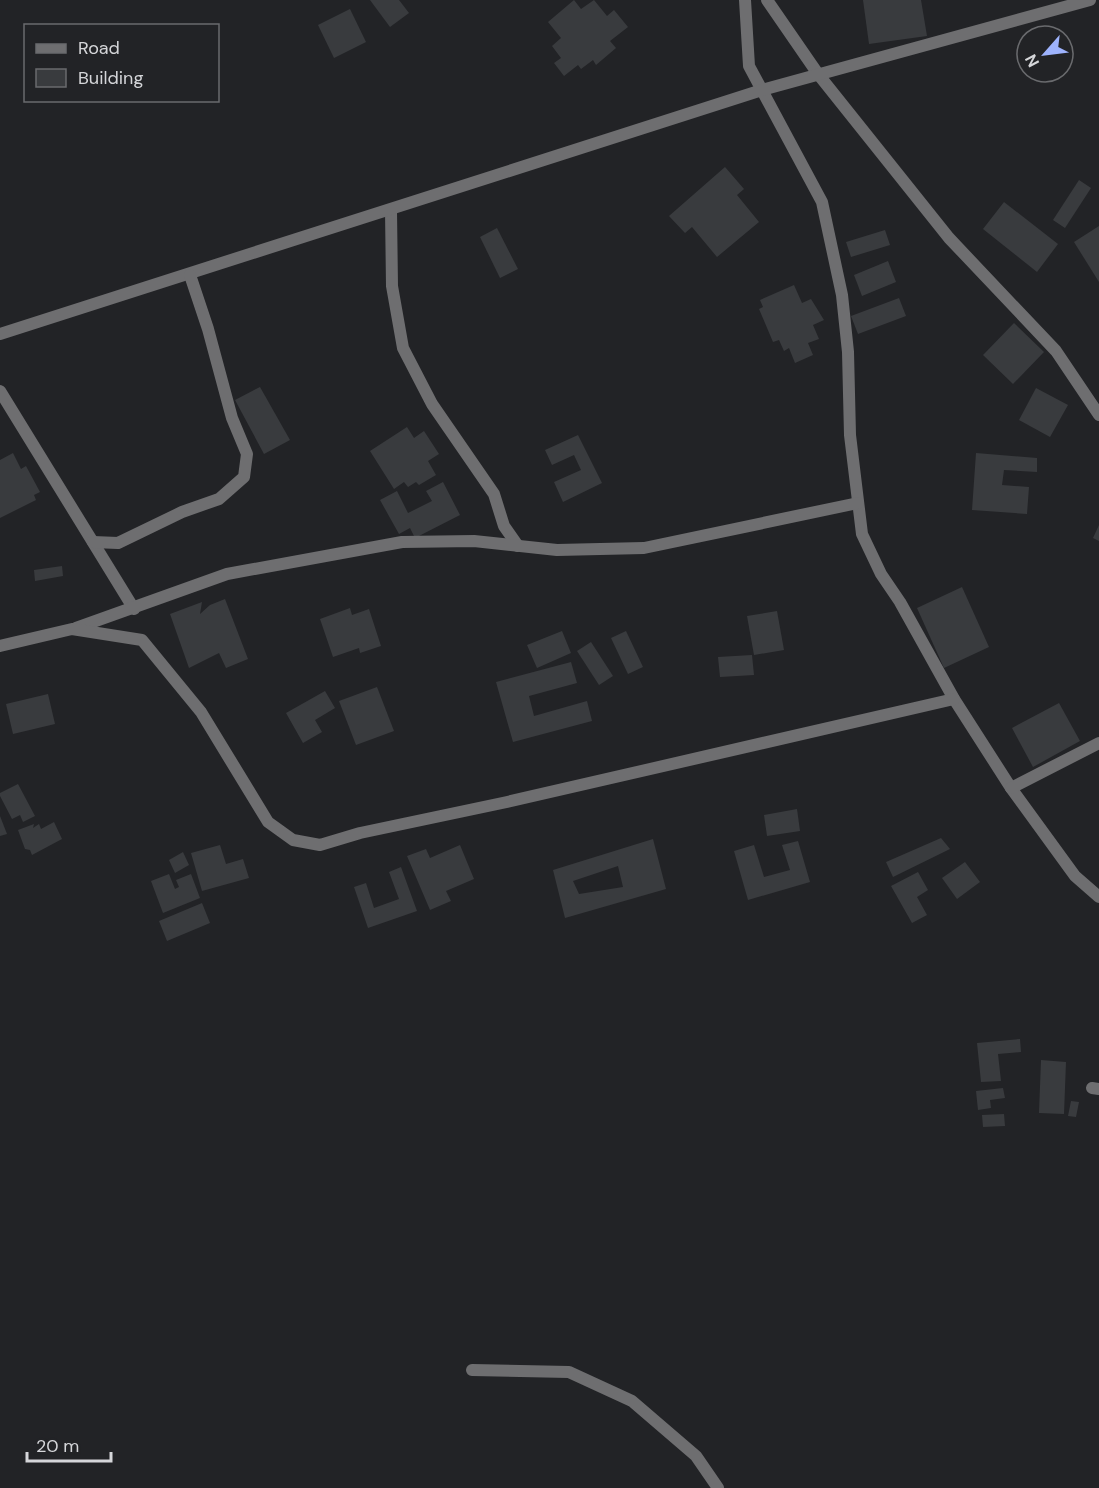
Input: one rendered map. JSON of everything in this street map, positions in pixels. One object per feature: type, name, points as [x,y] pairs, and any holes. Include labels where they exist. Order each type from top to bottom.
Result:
[{"type":"street","points":[[745,0],[749,66],[822,202],[842,295],[848,352],[850,435],[862,534],[881,574],[900,602],[954,699],[1011,788],[1075,876],[1099,897]]},
{"type":"street","points":[[767,0],[818,74],[950,238],[1056,351],[1099,415]]},
{"type":"street","points":[[0,334],[391,211],[762,90],[1090,0]]},
{"type":"street","points":[[391,211],[392,286],[403,348],[432,404],[494,494],[504,526],[518,546]]},
{"type":"street","points":[[93,542],[117,543],[182,512],[219,499],[244,477],[247,454],[232,418],[208,329],[190,275]]},
{"type":"street","points":[[0,391],[134,609]]},
{"type":"street","points":[[0,646],[72,629],[134,609],[227,574],[402,542],[474,541],[557,550],[645,548],[858,503]]},
{"type":"street","points":[[72,629],[142,640],[201,712],[268,822],[293,840],[321,845],[360,833],[507,802],[954,699]]},
{"type":"street","points":[[1011,788],[1099,743]]},
{"type":"street","points":[[472,1370],[569,1372],[632,1401],[696,1456],[718,1488]]},
{"type":"building","points":[[370,0],[399,0],[409,13],[390,27]]},
{"type":"building","points":[[574,0],[581,9],[594,0],[607,16],[614,10],[628,27],[610,41],[616,48],[596,65],[593,60],[581,69],[578,65],[564,76],[554,63],[561,58],[552,46],[561,38],[548,22]]},
{"type":"building","points":[[863,0],[921,0],[927,36],[869,44]]},
{"type":"building","points":[[350,9],[366,42],[334,58],[318,25]]},
{"type":"building","points":[[725,167],[744,189],[737,195],[759,222],[717,257],[692,227],[685,233],[669,216]]},
{"type":"building","points":[[1079,180],[1091,188],[1065,228],[1053,220]]},
{"type":"building","points":[[1004,202],[1058,244],[1037,272],[983,229]]},
{"type":"building","points":[[1099,226],[1099,282],[1074,242]]},
{"type":"building","points":[[497,228],[518,269],[500,278],[480,237]]},
{"type":"building","points":[[885,230],[890,245],[851,257],[846,242]]},
{"type":"building","points":[[888,261],[896,282],[862,296],[854,275]]},
{"type":"building","points":[[794,285],[802,303],[811,299],[824,320],[813,325],[819,339],[808,343],[813,355],[795,363],[789,348],[784,351],[779,340],[773,342],[759,309],[763,307],[760,300]]},
{"type":"building","points":[[899,298],[906,316],[858,334],[851,316]]},
{"type":"building","points":[[1014,323],[1044,352],[1013,384],[983,355]]},
{"type":"building","points":[[260,387],[290,440],[264,454],[235,400]]},
{"type":"building","points":[[1036,388],[1068,405],[1050,437],[1019,420]]},
{"type":"building","points":[[407,427],[414,438],[424,431],[439,454],[428,461],[436,475],[419,485],[416,482],[408,487],[404,482],[394,489],[370,451]]},
{"type":"building","points":[[578,435],[602,483],[563,502],[554,482],[581,470],[574,455],[552,465],[545,450]]},
{"type":"building","points":[[13,453],[21,469],[26,466],[40,492],[34,495],[36,500],[0,518],[0,460]]},
{"type":"building","points":[[976,453],[1037,458],[1037,472],[1004,470],[1002,485],[1029,487],[1027,514],[972,510]]},
{"type":"building","points":[[443,482],[460,515],[415,538],[410,528],[399,534],[380,500],[397,491],[408,513],[432,501],[426,491]]},
{"type":"building","points":[[1099,525],[1099,541],[1093,538]]},
{"type":"building","points":[[62,566],[63,576],[35,581],[34,570]]},
{"type":"building","points":[[962,587],[989,647],[944,668],[917,608]]},
{"type":"building","points":[[225,599],[248,659],[226,668],[219,653],[189,668],[170,614],[202,602],[200,614],[210,605]]},
{"type":"building","points":[[350,608],[352,615],[369,609],[381,646],[360,653],[359,648],[333,657],[320,619]]},
{"type":"building","points":[[777,611],[784,650],[754,655],[747,616]]},
{"type":"building","points":[[562,631],[571,653],[537,668],[527,645]]},
{"type":"building","points":[[626,631],[643,667],[628,674],[611,638]]},
{"type":"building","points":[[591,642],[613,676],[599,685],[577,651]]},
{"type":"building","points":[[752,655],[754,675],[720,677],[718,657]]},
{"type":"building","points":[[571,662],[577,683],[529,696],[534,716],[587,701],[592,721],[513,742],[496,682]]},
{"type":"building","points":[[377,687],[394,731],[356,745],[339,701]]},
{"type":"building","points":[[325,691],[335,708],[315,720],[322,732],[303,743],[286,713]]},
{"type":"building","points":[[48,694],[55,724],[13,734],[6,704]]},
{"type":"building","points":[[1059,703],[1080,741],[1033,767],[1012,728]]},
{"type":"building","points":[[18,784],[35,816],[23,822],[20,815],[12,819],[0,796],[0,793]]},
{"type":"building","points":[[797,809],[800,831],[767,836],[764,815]]},
{"type":"building","points":[[0,816],[7,834],[0,836]]},
{"type":"building","points":[[54,822],[62,839],[32,855],[30,850],[25,849],[18,830],[34,824],[33,828],[39,824],[41,829]]},
{"type":"building","points":[[941,838],[950,849],[893,877],[886,862]]},
{"type":"building","points":[[653,839],[666,889],[565,918],[553,870]],"holes":[[[618,866],[623,887],[579,894],[573,881]]]},
{"type":"building","points":[[798,841],[810,882],[748,900],[734,851],[754,845],[764,877],[790,870],[782,845]]},
{"type":"building","points":[[220,845],[226,864],[243,859],[249,878],[202,891],[191,853]]},
{"type":"building","points":[[460,845],[474,879],[446,891],[451,901],[430,910],[407,856],[426,849],[430,858]]},
{"type":"building","points":[[183,852],[189,865],[175,873],[169,860]]},
{"type":"building","points":[[965,862],[980,882],[957,899],[942,878]]},
{"type":"building","points":[[401,867],[417,911],[368,928],[354,887],[366,883],[374,908],[399,899],[389,872]]},
{"type":"building","points":[[918,872],[928,890],[917,897],[927,915],[912,923],[891,886]]},
{"type":"building","points":[[169,874],[175,889],[179,887],[176,880],[191,874],[200,898],[163,913],[151,881]]},
{"type":"building","points":[[202,903],[210,923],[167,941],[159,921]]},
{"type":"building","points":[[1020,1039],[1021,1052],[998,1054],[1001,1081],[981,1082],[977,1043]]},
{"type":"building","points":[[1041,1060],[1066,1062],[1064,1114],[1039,1113]]},
{"type":"building","points":[[1003,1088],[1005,1098],[990,1100],[991,1108],[978,1110],[976,1091]]},
{"type":"building","points":[[1071,1101],[1079,1102],[1076,1117],[1068,1116]]},
{"type":"building","points":[[1004,1114],[1005,1126],[983,1127],[982,1115]]}]
